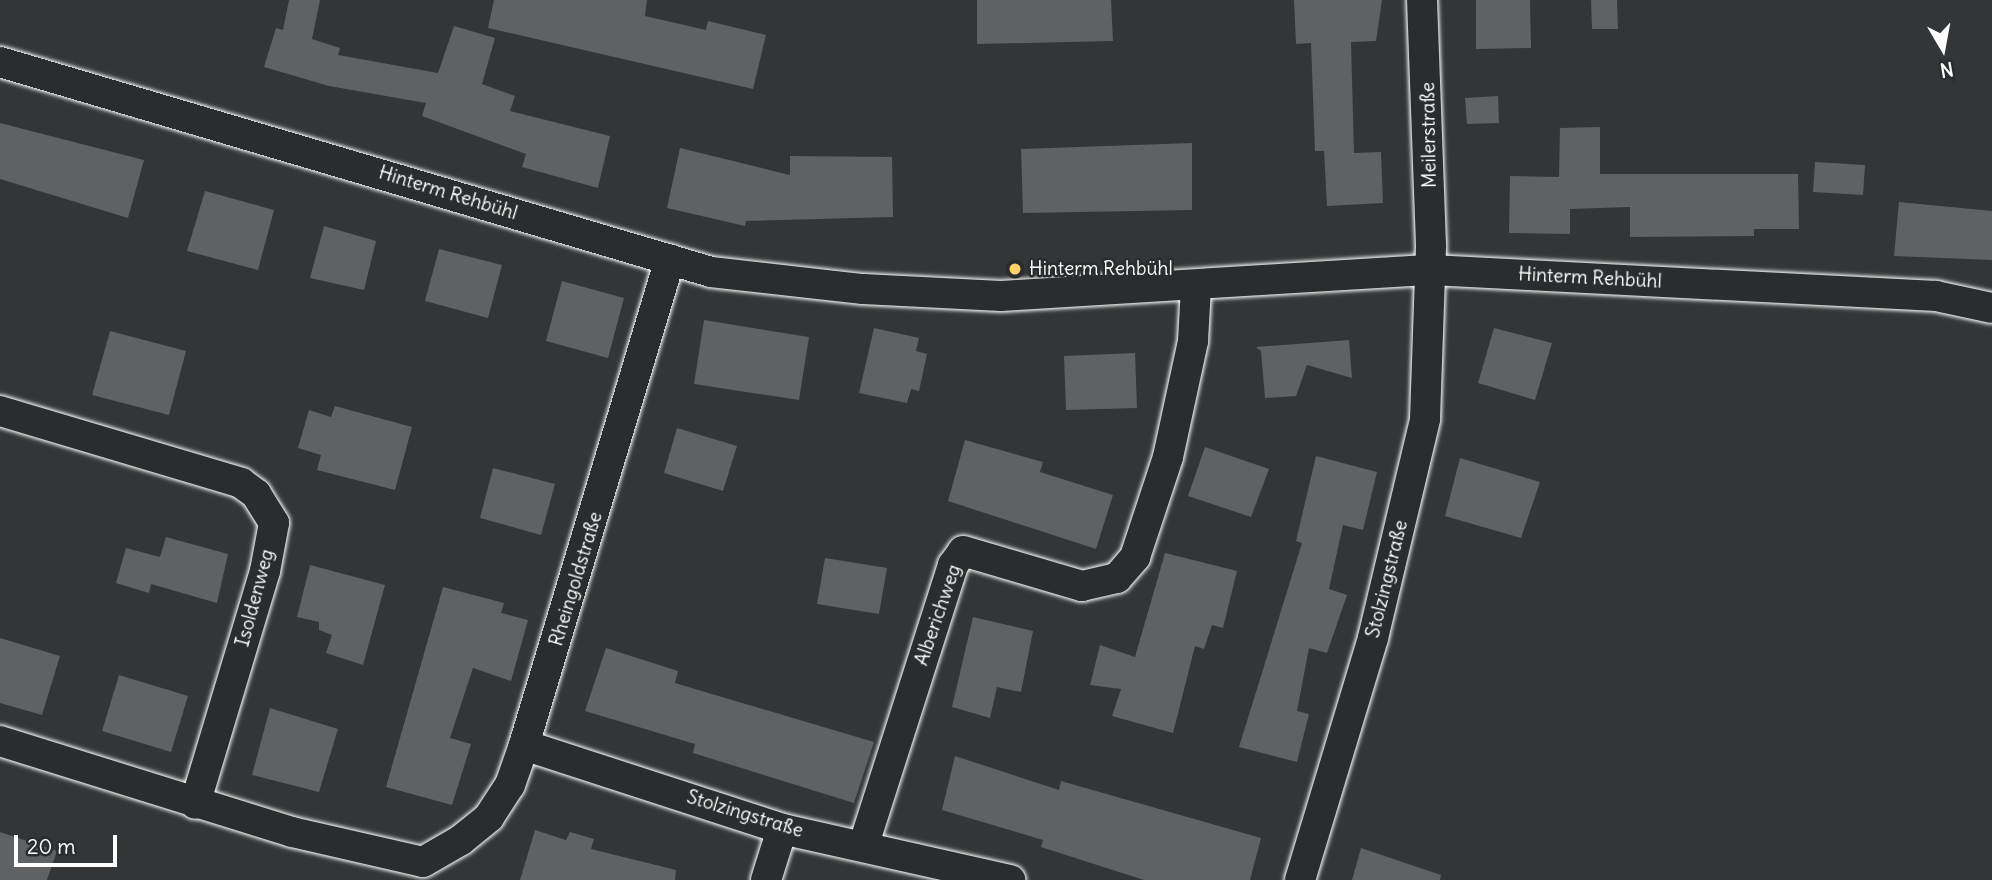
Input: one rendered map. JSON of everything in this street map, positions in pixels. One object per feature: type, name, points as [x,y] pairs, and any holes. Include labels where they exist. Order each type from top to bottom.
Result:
[{"type":"street","name":"Meilerstraße","points":[[1422,0],[1431,270]]},
{"type":"street","name":"Hinterm Rehbühl","points":[[0,62],[711,272],[863,289],[1001,296],[1196,287],[1431,270],[1936,296],[1992,308]]},
{"type":"street","name":"Rheingoldstraße","points":[[0,741],[195,804],[421,871],[489,817],[510,785],[670,259]]},
{"type":"street","name":"Stolzingstraße","points":[[1300,880],[1373,638],[1425,419],[1431,270]]},
{"type":"street","name":"Alberichweg","points":[[864,844],[953,565],[963,551],[1082,586],[1117,578],[1135,557],[1168,457],[1193,341],[1196,287]]},
{"type":"street","name":"Isoldenweg","points":[[0,411],[241,483],[256,494],[274,523],[265,570],[195,804]]},
{"type":"street","name":"Stolzingstraße","points":[[524,745],[782,829],[864,844],[1010,880]]},
{"type":"street","points":[[766,880],[782,829]]},
{"type":"building","points":[[289,0],[320,0],[312,39],[340,48],[338,55],[438,73],[454,26],[495,38],[482,84],[515,96],[510,111],[610,136],[598,188],[522,167],[526,154],[422,116],[426,103],[329,86],[264,67],[276,28],[283,30]]},
{"type":"building","points":[[494,0],[647,0],[645,16],[706,30],[708,21],[766,35],[753,89],[488,28]]},
{"type":"building","points":[[977,0],[1111,0],[1113,41],[977,44]]},
{"type":"building","points":[[1294,0],[1382,0],[1376,41],[1351,42],[1354,153],[1381,152],[1383,203],[1327,206],[1324,151],[1315,151],[1311,43],[1296,44]]},
{"type":"building","points":[[1476,0],[1530,0],[1531,48],[1476,49]]},
{"type":"building","points":[[1591,0],[1617,0],[1618,29],[1592,29]]},
{"type":"building","points":[[1498,96],[1499,123],[1467,124],[1465,98]]},
{"type":"building","points":[[0,123],[144,160],[128,218],[0,179]]},
{"type":"building","points":[[1600,127],[1600,174],[1798,174],[1799,229],[1754,229],[1754,236],[1630,237],[1630,207],[1570,209],[1570,234],[1509,233],[1510,176],[1559,177],[1560,128]]},
{"type":"building","points":[[1192,143],[1192,210],[1023,213],[1021,149]]},
{"type":"building","points":[[680,148],[790,175],[790,156],[892,157],[893,217],[746,221],[745,226],[667,208]]},
{"type":"building","points":[[1815,162],[1865,165],[1863,195],[1813,192]]},
{"type":"building","points":[[205,191],[274,210],[258,270],[187,251]]},
{"type":"building","points":[[1899,202],[1992,211],[1992,260],[1894,256]]},
{"type":"building","points":[[324,226],[376,241],[364,290],[310,278]]},
{"type":"building","points":[[439,249],[502,265],[488,318],[425,301]]},
{"type":"building","points":[[562,281],[624,298],[608,358],[546,341]]},
{"type":"building","points":[[704,320],[809,337],[799,400],[694,384]]},
{"type":"building","points":[[874,328],[919,338],[916,351],[927,354],[919,391],[911,389],[907,403],[859,393]]},
{"type":"building","points":[[1494,328],[1552,343],[1535,400],[1478,383]]},
{"type":"building","points":[[110,331],[186,351],[169,415],[92,395]]},
{"type":"building","points":[[1349,340],[1352,378],[1307,365],[1296,396],[1265,398],[1261,351],[1256,347]]},
{"type":"building","points":[[1135,353],[1137,408],[1066,410],[1064,356]]},
{"type":"building","points":[[335,406],[412,427],[395,490],[317,470],[321,455],[298,448],[309,410],[331,417]]},
{"type":"building","points":[[677,428],[737,446],[723,491],[664,473]]},
{"type":"building","points":[[965,440],[1043,462],[1040,472],[1113,495],[1096,549],[948,501]]},
{"type":"building","points":[[1205,447],[1269,469],[1251,517],[1188,496]]},
{"type":"building","points":[[1316,456],[1377,472],[1363,530],[1343,525],[1329,589],[1347,595],[1327,653],[1309,648],[1297,711],[1309,714],[1297,762],[1239,747],[1302,543],[1296,541]]},
{"type":"building","points":[[1460,458],[1540,482],[1521,538],[1445,516]]},
{"type":"building","points":[[493,468],[555,484],[541,535],[480,518]]},
{"type":"building","points":[[166,537],[228,554],[217,603],[151,584],[149,593],[116,583],[126,548],[160,557]]},
{"type":"building","points":[[1165,553],[1237,571],[1223,628],[1212,625],[1204,649],[1195,646],[1173,733],[1112,716],[1121,689],[1090,685],[1100,645],[1135,657]]},
{"type":"building","points":[[825,558],[887,568],[879,614],[817,604]]},
{"type":"building","points":[[310,565],[385,585],[363,665],[326,653],[332,635],[319,630],[319,622],[297,617]]},
{"type":"building","points":[[443,587],[504,603],[501,613],[528,620],[511,681],[473,668],[450,738],[471,744],[452,805],[386,787]]},
{"type":"building","points":[[973,617],[1033,631],[1021,692],[997,687],[990,718],[952,707]]},
{"type":"building","points":[[0,638],[60,656],[42,715],[0,703]]},
{"type":"building","points":[[606,648],[678,671],[675,683],[874,742],[854,803],[693,753],[695,744],[585,711]]},
{"type":"building","points":[[119,675],[188,696],[171,752],[102,731]]},
{"type":"building","points":[[270,708],[338,729],[319,792],[252,775]]},
{"type":"building","points":[[955,756],[1059,790],[1061,781],[1261,838],[1250,880],[1144,880],[1041,847],[1043,840],[942,810]]},
{"type":"building","points":[[535,830],[566,840],[570,832],[594,839],[591,849],[676,870],[675,880],[520,880]]},
{"type":"building","points":[[0,832],[57,851],[47,880],[0,880]]},
{"type":"building","points":[[1361,848],[1441,875],[1440,880],[1352,880]]},
{"type":"place","name":"Hinterm Rehbühl","points":[[1015,269]]}]
